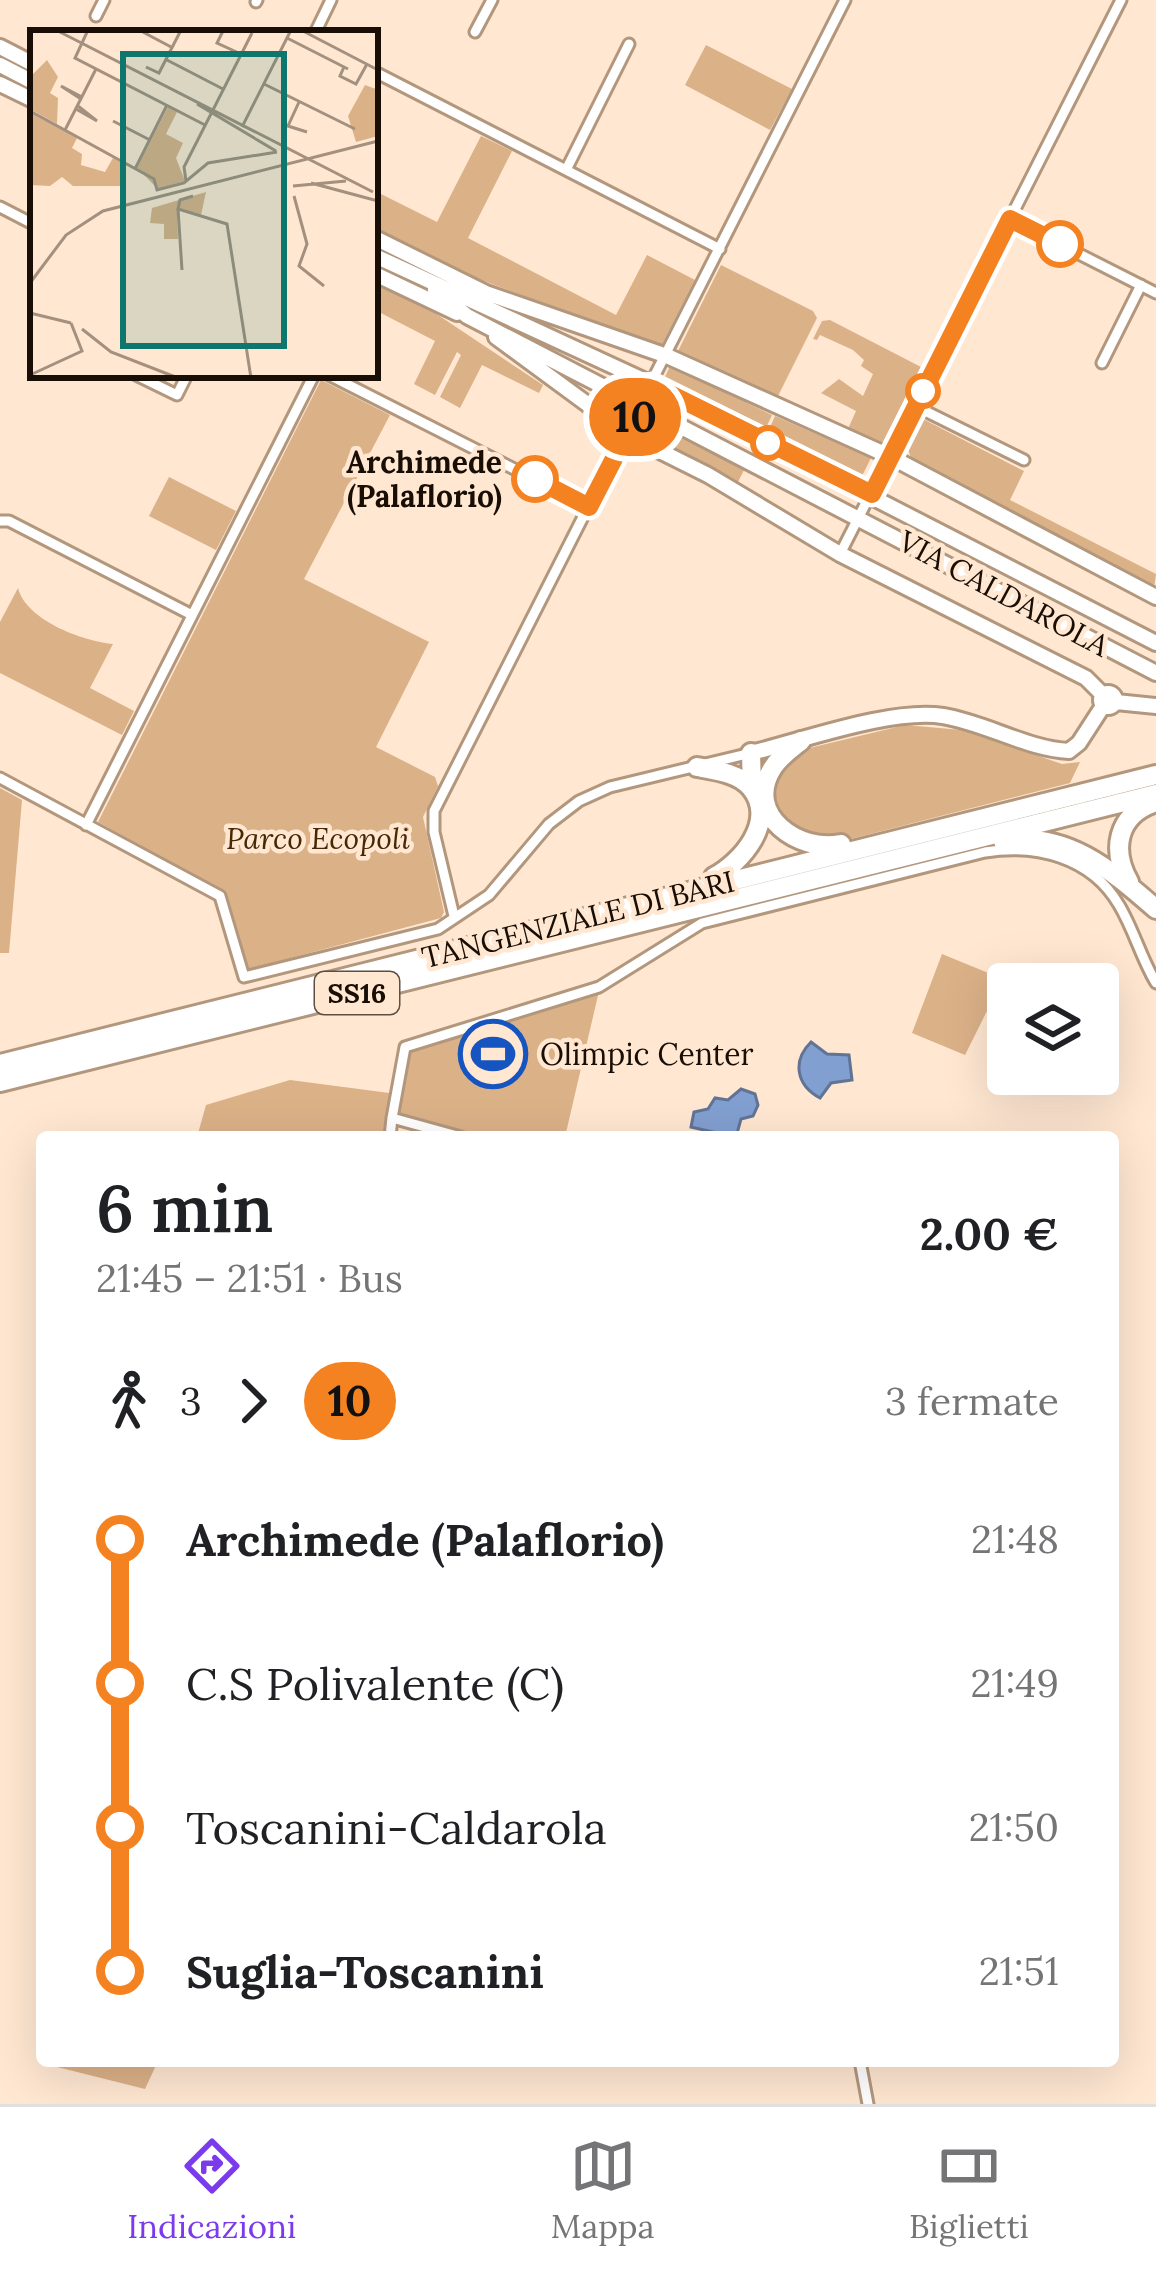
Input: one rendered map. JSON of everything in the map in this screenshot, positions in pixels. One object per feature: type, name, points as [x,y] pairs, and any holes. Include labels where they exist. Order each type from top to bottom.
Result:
[{"type":"highway","points":[[759,785],[801,741]]},
{"type":"highway","points":[[688,892],[734,866],[747,852],[759,816],[762,764],[751,753]]},
{"type":"highway","points":[[697,766],[759,785],[777,824],[789,836],[813,847],[1023,838],[1050,842],[1081,852],[1156,909]]},
{"type":"highway","name":"TANGENZIALE DI BARI","points":[[0,1082],[931,840],[1156,775]]},
{"type":"highway","points":[[1135,891],[1119,862],[1118,841],[1129,819],[1156,798]]},
{"type":"highway","name":"TANGENZIALE DI BARI","points":[[0,1064],[688,892],[1156,798]]},
{"type":"street","points":[[96,16],[104,0]]},
{"type":"street","points":[[316,30],[331,0]]},
{"type":"street","points":[[475,32],[492,0]]},
{"type":"street","points":[[454,916],[434,832],[434,811],[845,0]]},
{"type":"street","points":[[840,554],[1121,0]]},
{"type":"street","points":[[566,170],[629,44]]},
{"type":"street","points":[[0,47],[30,62]]},
{"type":"street","points":[[0,65],[30,80]]},
{"type":"street","points":[[378,74],[720,249]]},
{"type":"street","points":[[0,83],[30,98]]},
{"type":"street","points":[[0,207],[30,222]]},
{"type":"street","points":[[1010,219],[1156,293]]},
{"type":"street","name":"VIA CALDAROLA","points":[[378,239],[486,293],[667,356],[890,456],[1156,597]]},
{"type":"street","name":"VIA CALDAROLA","points":[[378,258],[652,385],[1156,643]]},
{"type":"street","name":"VIA CALDAROLA","points":[[406,272],[626,433],[708,475],[840,554],[1086,678],[1107,701]]},
{"type":"street","name":"VIA CALDAROLA","points":[[378,276],[467,316],[1156,673]]},
{"type":"street","points":[[1102,363],[1142,285]]},
{"type":"street","name":"VIA CALDAROLA","points":[[486,293],[517,320]]},
{"type":"street","points":[[144,378],[177,395],[186,378]]},
{"type":"street","points":[[86,825],[312,378]]},
{"type":"street","points":[[335,378],[589,507]]},
{"type":"street","points":[[915,406],[1024,460]]},
{"type":"street","points":[[0,532],[4,521],[192,615]]},
{"type":"street","points":[[0,778],[220,896],[244,977],[438,929],[488,895],[549,824],[579,801],[610,787],[920,714],[986,725],[1055,751],[1069,751],[1107,701],[1156,706]]},
{"type":"street","points":[[391,1131],[402,1051],[410,1045],[599,986],[716,918],[985,852],[1033,850],[1060,857],[1093,875],[1120,906],[1156,983]]},
{"type":"street","points":[[392,1118],[439,1131]]},
{"type":"street","points":[[861,2067],[868,2104]]},
{"type":"green space","points":[[706,45],[792,89],[770,130],[685,85]]},
{"type":"green space","points":[[481,136],[512,151],[468,238],[616,315],[647,255],[695,280],[661,347],[457,271],[378,231],[378,192],[437,222]]},
{"type":"green space","points":[[721,265],[813,311],[817,318],[776,400],[677,353]]},
{"type":"green space","points":[[378,284],[435,313],[543,385],[539,393],[482,365],[460,408],[440,397],[461,355],[457,352],[435,395],[414,384],[435,341],[378,312]]},
{"type":"green space","points":[[830,320],[921,367],[881,446],[847,431],[856,411],[821,393],[839,379],[863,396],[873,374],[861,366],[864,360],[853,350],[820,335],[813,339],[822,321]]},
{"type":"green space","points":[[670,366],[772,415],[766,428],[665,377]]},
{"type":"green space","name":"Parco Ecopoli","points":[[321,380],[390,415],[304,579],[429,642],[376,747],[435,777],[438,786],[423,817],[444,912],[441,918],[249,969],[227,894],[98,822]]},
{"type":"green space","points":[[775,416],[871,458],[862,476],[769,430]]},
{"type":"green space","points":[[921,418],[1024,471],[1010,500],[1156,574],[1154,588],[912,461],[907,446]]},
{"type":"green space","points":[[645,420],[744,470],[737,484],[639,433]]},
{"type":"green space","points":[[169,477],[236,511],[216,550],[149,516]]},
{"type":"green space","points":[[18,588],[43,619],[71,633],[113,644],[90,688],[134,711],[122,735],[0,673],[0,622]]},
{"type":"green space","points":[[905,725],[962,730],[1062,764],[1080,762],[1070,783],[839,842],[827,843],[784,825],[770,797],[777,772],[801,750]]},
{"type":"green space","points":[[0,788],[22,800],[9,953],[0,953]]},
{"type":"green space","points":[[942,954],[987,972],[987,1011],[965,1055],[912,1033]]},
{"type":"green space","name":"Olimpic Center","points":[[599,991],[566,1131],[449,1131],[388,1114],[387,1131],[199,1131],[206,1105],[290,1080],[397,1094],[402,1051]]},
{"type":"green space","points":[[57,2067],[155,2067],[145,2089]]},
{"type":"water","points":[[811,1042],[827,1054],[849,1055],[852,1080],[831,1083],[820,1098],[799,1072],[801,1057]]},
{"type":"water","points":[[741,1089],[755,1094],[758,1105],[753,1116],[741,1119],[738,1131],[691,1127],[694,1112],[708,1109],[715,1098],[728,1100]]},
{"type":"bus line","name":"10","points":[[535,479],[589,507],[652,385],[872,494],[1010,219],[1060,244]]},
{"type":"place","name":"Archimede (Palaflorio)","points":[[535,479]]},
{"type":"place","name":"Olimpic Center","points":[[493,1054]]}]
